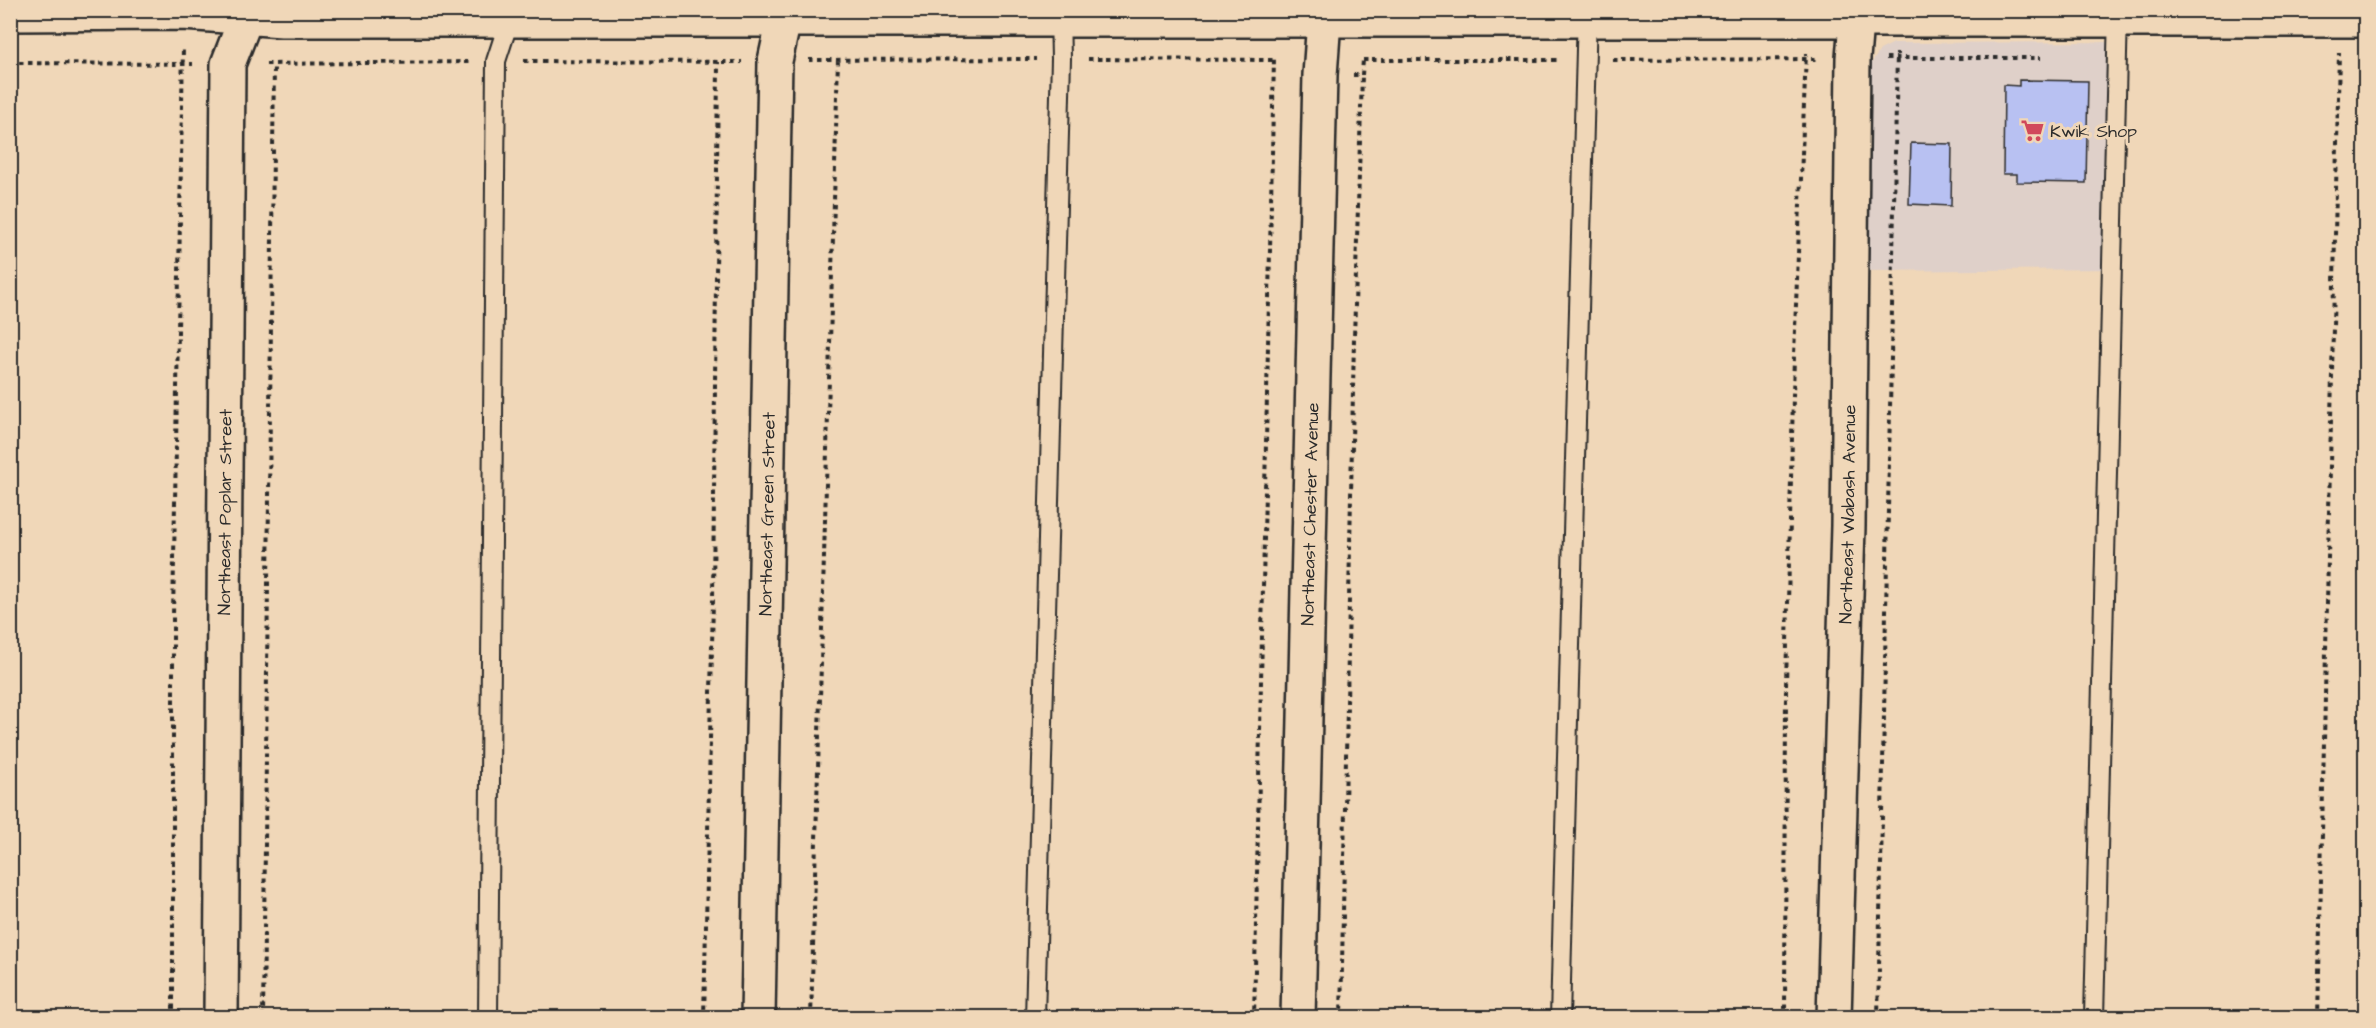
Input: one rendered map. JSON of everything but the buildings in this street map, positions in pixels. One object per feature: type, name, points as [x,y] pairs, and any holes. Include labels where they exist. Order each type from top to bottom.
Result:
[{"type":"street","points":[[10,14],[785,15],[838,20],[1060,15],[1278,19],[1324,15],[1587,15],[1806,20],[1857,15],[2118,15],[2353,20]]},
{"type":"street","name":"Northeast Poplar Street","points":[[221,1017],[228,64],[248,14]]},
{"type":"street","name":"Northeast Green Street","points":[[758,1017],[775,61],[785,15]]},
{"type":"street","name":"Northeast Chester Avenue","points":[[1298,1017],[1320,75],[1324,15]]},
{"type":"street","name":"Northeast Wabash Avenue","points":[[1834,1017],[1848,526],[1853,58],[1857,15]]},
{"type":"lane","points":[[488,1017],[496,61],[511,15]]},
{"type":"lane","points":[[1035,1017],[1061,59],[1060,15]]},
{"type":"lane","points":[[1560,1017],[1587,15]]},
{"type":"lane","points":[[2094,1017],[2118,15]]},
{"type":"path","points":[[173,1017],[173,616],[183,13]]},
{"type":"path","points":[[1254,1017],[1274,60],[1278,19]]},
{"type":"path","points":[[811,1017],[838,20]]},
{"type":"path","points":[[1785,1017],[1786,685],[1806,20]]},
{"type":"path","points":[[2318,1017],[2353,20]]},
{"type":"path","points":[[1878,1017],[1897,58]]},
{"type":"path","points":[[10,63],[1274,60]]},
{"type":"path","points":[[704,1017],[712,611],[718,63]]},
{"type":"path","points":[[263,1017],[274,64]]},
{"type":"path","points":[[1341,1017],[1354,338],[1362,75]]},
{"type":"shaded area","points":[[2127,42],[2122,269],[1862,271],[1871,64],[1880,50],[1894,43]]},
{"type":"place","name":"Kwik Shop","points":[[2032,131]]}]
